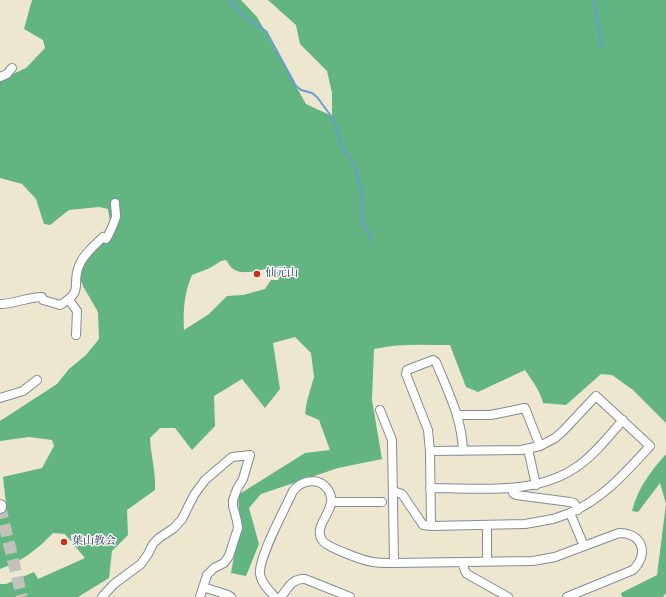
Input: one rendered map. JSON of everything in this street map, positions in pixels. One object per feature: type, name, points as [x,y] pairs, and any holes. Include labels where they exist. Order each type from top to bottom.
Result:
[{"type":"street","points":[[0,77],[7,74],[12,68]]},
{"type":"street","points":[[0,304],[35,297],[42,297],[43,300],[60,305],[68,300],[74,294],[79,264],[103,237],[106,239],[109,236],[111,228],[117,218],[115,203]]},
{"type":"street","points":[[68,300],[77,311],[76,335]]},
{"type":"street","points":[[431,526],[430,451],[428,430],[406,374],[407,370],[433,360],[436,362],[457,415],[462,437],[463,451]]},
{"type":"street","points":[[0,398],[23,391],[37,380]]},
{"type":"street","points":[[393,491],[402,494],[423,525],[532,523],[553,519],[574,511],[604,493],[620,480],[650,446],[596,396],[563,431],[555,438],[540,446],[528,449],[430,451]]},
{"type":"street","points":[[457,415],[492,415],[525,408],[540,446]]},
{"type":"street","points":[[380,410],[392,440],[394,563]]},
{"type":"street","points":[[430,488],[511,488],[536,485],[566,474],[579,465],[592,454],[623,420]]},
{"type":"street","points":[[528,449],[536,485]]},
{"type":"street","points":[[102,597],[114,584],[141,564],[153,544],[174,528],[182,519],[194,495],[205,480],[232,457],[250,455],[243,479],[233,500],[238,528],[229,556],[224,563],[214,568],[207,575],[200,597]]},
{"type":"street","points":[[275,597],[263,582],[260,575],[260,567],[264,554],[293,491],[297,486],[304,482],[311,481],[319,482],[329,492],[331,502],[330,509],[321,529],[320,536],[324,543],[362,559],[381,563],[533,561],[584,546],[619,532],[634,536],[642,549],[642,557],[639,564],[633,570],[567,597]]},
{"type":"street","points":[[511,488],[513,493],[516,495],[574,503],[574,511],[584,546]]},
{"type":"street","points":[[331,502],[382,502]]},
{"type":"street","points":[[487,525],[488,562]]},
{"type":"street","points":[[462,562],[467,574],[508,597]]},
{"type":"street","points":[[281,597],[291,583],[300,578],[350,597]]},
{"type":"street","points":[[203,587],[231,597]]},
{"type":"green space","points":[[32,0],[241,0],[257,17],[306,104],[332,116],[332,93],[327,71],[300,44],[296,25],[268,0],[666,0],[666,423],[633,390],[612,375],[601,374],[566,405],[543,403],[538,390],[525,370],[478,392],[466,387],[450,345],[402,345],[374,349],[372,400],[382,459],[338,468],[261,494],[249,508],[259,544],[246,576],[231,573],[240,523],[238,495],[305,453],[330,450],[319,420],[305,414],[314,377],[311,353],[295,337],[273,343],[280,389],[265,408],[242,379],[214,396],[215,426],[192,450],[175,428],[160,428],[150,438],[155,477],[155,490],[127,510],[128,535],[112,551],[109,578],[78,597],[0,597],[0,584],[6,584],[34,572],[38,579],[85,558],[65,534],[53,533],[29,554],[15,563],[0,569],[0,509],[6,504],[3,477],[42,468],[54,446],[52,440],[29,437],[0,441],[0,421],[57,384],[69,369],[86,355],[99,339],[98,312],[83,286],[79,275],[110,222],[108,209],[99,207],[69,210],[50,225],[44,224],[36,199],[22,184],[0,178],[0,80],[26,68],[45,48],[43,40],[24,29]],"holes":[[[226,260],[236,271],[247,272],[275,269],[279,280],[271,280],[265,289],[243,295],[227,296],[209,314],[184,330],[185,302],[187,289],[192,275]]]},
{"type":"green space","points":[[666,454],[666,504],[660,483],[638,512],[632,511],[645,481]]},
{"type":"green space","points":[[666,504],[666,593],[663,597],[622,597],[621,593],[657,575]]},
{"type":"waterway","points":[[229,0],[244,16],[266,31],[296,86],[301,90],[312,93],[317,97],[334,120],[341,146],[354,163],[362,193],[363,223],[372,240]]},
{"type":"waterway","points":[[594,0],[602,47]]},
{"type":"tunnel","points":[[0,507],[22,597]]},
{"type":"place","name":"仙元山","points":[[257,274]]},
{"type":"place","name":"葉山教会","points":[[64,542]]}]
